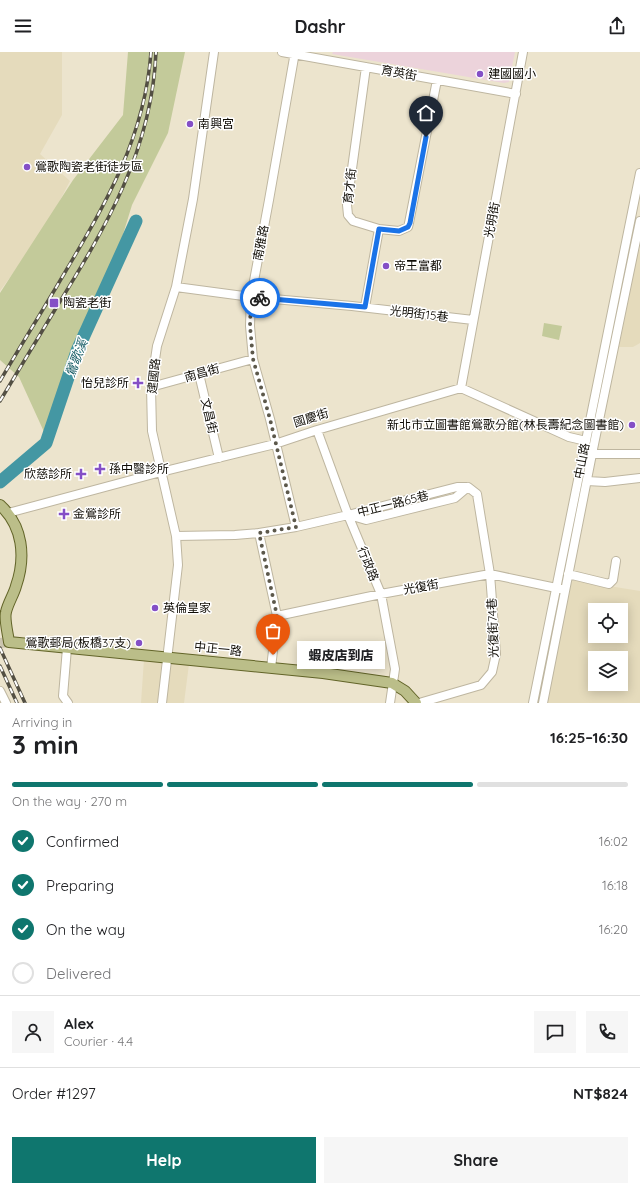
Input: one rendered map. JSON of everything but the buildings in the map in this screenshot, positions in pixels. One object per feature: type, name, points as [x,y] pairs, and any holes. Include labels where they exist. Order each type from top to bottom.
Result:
[{"type":"main road","points":[[0,505],[4,514]]},
{"type":"main road","name":"中正一路","points":[[4,514],[21,541],[22,565],[16,586],[5,613],[9,642],[323,673],[392,683],[405,691],[416,703]]},
{"type":"street","name":"建國路","points":[[162,703],[178,565],[176,536],[152,432],[151,387],[157,346],[176,287],[194,199],[214,52]]},
{"type":"street","name":"育英街","points":[[282,52],[295,53],[516,94]]},
{"type":"street","name":"光明街","points":[[461,388],[523,52]]},
{"type":"street","name":"南雅路","points":[[295,53],[270,200],[251,297],[250,326],[253,359],[270,419],[296,527]]},
{"type":"street","name":"育才街","points":[[366,67],[347,205],[348,215],[353,222],[379,229]]},
{"type":"street","points":[[365,307],[379,229],[399,231],[408,227],[410,223],[437,80]]},
{"type":"street","name":"中山路","points":[[533,703],[640,173]]},
{"type":"street","name":"中山路","points":[[543,703],[640,220]]},
{"type":"street","points":[[619,275],[628,277]]},
{"type":"street","name":"光明街15巷","points":[[176,287],[251,297],[365,307],[473,320]]},
{"type":"street","name":"南昌街","points":[[151,387],[253,359]]},
{"type":"street","name":"文昌街","points":[[199,374],[219,458]]},
{"type":"street","points":[[461,388],[569,437],[586,441],[592,454],[640,454]]},
{"type":"street","name":"國慶街","points":[[4,514],[161,472],[275,444],[317,430],[461,388]]},
{"type":"street","name":"行政路","points":[[317,430],[348,515],[381,594],[395,668],[390,703]]},
{"type":"street","points":[[587,481],[605,482],[640,478]]},
{"type":"street","name":"中正一路65巷","points":[[176,536],[235,535],[296,527],[457,487],[468,487],[478,494],[490,574]]},
{"type":"street","points":[[259,533],[277,616],[271,668]]},
{"type":"street","points":[[568,574],[609,584],[613,580],[616,561]]},
{"type":"street","name":"光復街","points":[[277,616],[381,594],[490,574],[565,590]]},
{"type":"street","name":"光復街74巷","points":[[419,703],[481,685],[492,672],[496,654],[490,574]]},
{"type":"street","points":[[67,648],[64,696],[68,703]]},
{"type":"street","points":[[0,691],[6,703]]},
{"type":"shaded area","name":"鶯歌陶瓷老街徒步區","points":[[0,52],[62,52],[62,115],[40,154],[70,181],[45,229],[0,291]]},
{"type":"shaded area","name":"建國國小","points":[[333,52],[515,52],[509,82],[504,83],[332,54]]},
{"type":"shaded area","points":[[640,249],[640,343],[633,347],[619,347],[638,252]]},
{"type":"shaded area","points":[[572,580],[640,591],[640,703],[546,703]]},
{"type":"shaded area","points":[[144,659],[189,664],[184,703],[141,703]]},
{"type":"green space","points":[[128,52],[185,52],[168,133],[132,205],[120,244],[68,363],[45,434],[19,377],[0,360],[0,293],[73,180],[123,115]]},
{"type":"green space","points":[[544,323],[562,326],[559,340],[542,336]]},
{"type":"waterway","name":"鶯歌溪","points":[[0,482],[46,443],[77,351],[136,221]]},
{"type":"tunnel","points":[[0,643],[9,642]]},
{"type":"railway","points":[[0,381],[80,248],[121,168],[141,113],[151,52]]},
{"type":"railway","points":[[0,401],[92,248],[109,217],[123,186],[136,155],[146,122],[153,88],[156,52]]},
{"type":"railway","points":[[0,648],[25,703]]},
{"type":"railway","points":[[0,666],[17,703]]},
{"type":"way so far","points":[[260,298],[251,297],[250,326],[253,359],[270,419],[296,527],[259,533],[277,616],[273,655]]},
{"type":"place","name":"建國國小","points":[[480,74]]},
{"type":"place","name":"南興宮","points":[[190,124]]},
{"type":"place","name":"鶯歌陶瓷老街徒步區","points":[[27,167]]},
{"type":"place","name":"帝王富都","points":[[386,266]]},
{"type":"place","name":"陶瓷老街","points":[[54,303]]},
{"type":"place","name":"怡兒診所","points":[[138,383]]},
{"type":"place","name":"新北市立圖書館鶯歌分館(林長壽紀念圖書館)","points":[[632,425]]},
{"type":"place","name":"孫中醫診所","points":[[100,469]]},
{"type":"place","name":"欣慈診所","points":[[81,474]]},
{"type":"place","name":"金鶯診所","points":[[64,514]]},
{"type":"place","name":"英倫皇家","points":[[155,608]]},
{"type":"place","name":"鶯歌郵局(板橋37支)","points":[[139,643]]},
{"type":"place","name":"蝦皮店到店","points":[[273,655]]},
{"type":"route","points":[[260,298],[365,307],[379,229],[399,231],[408,227],[410,223],[426,137]]}]
